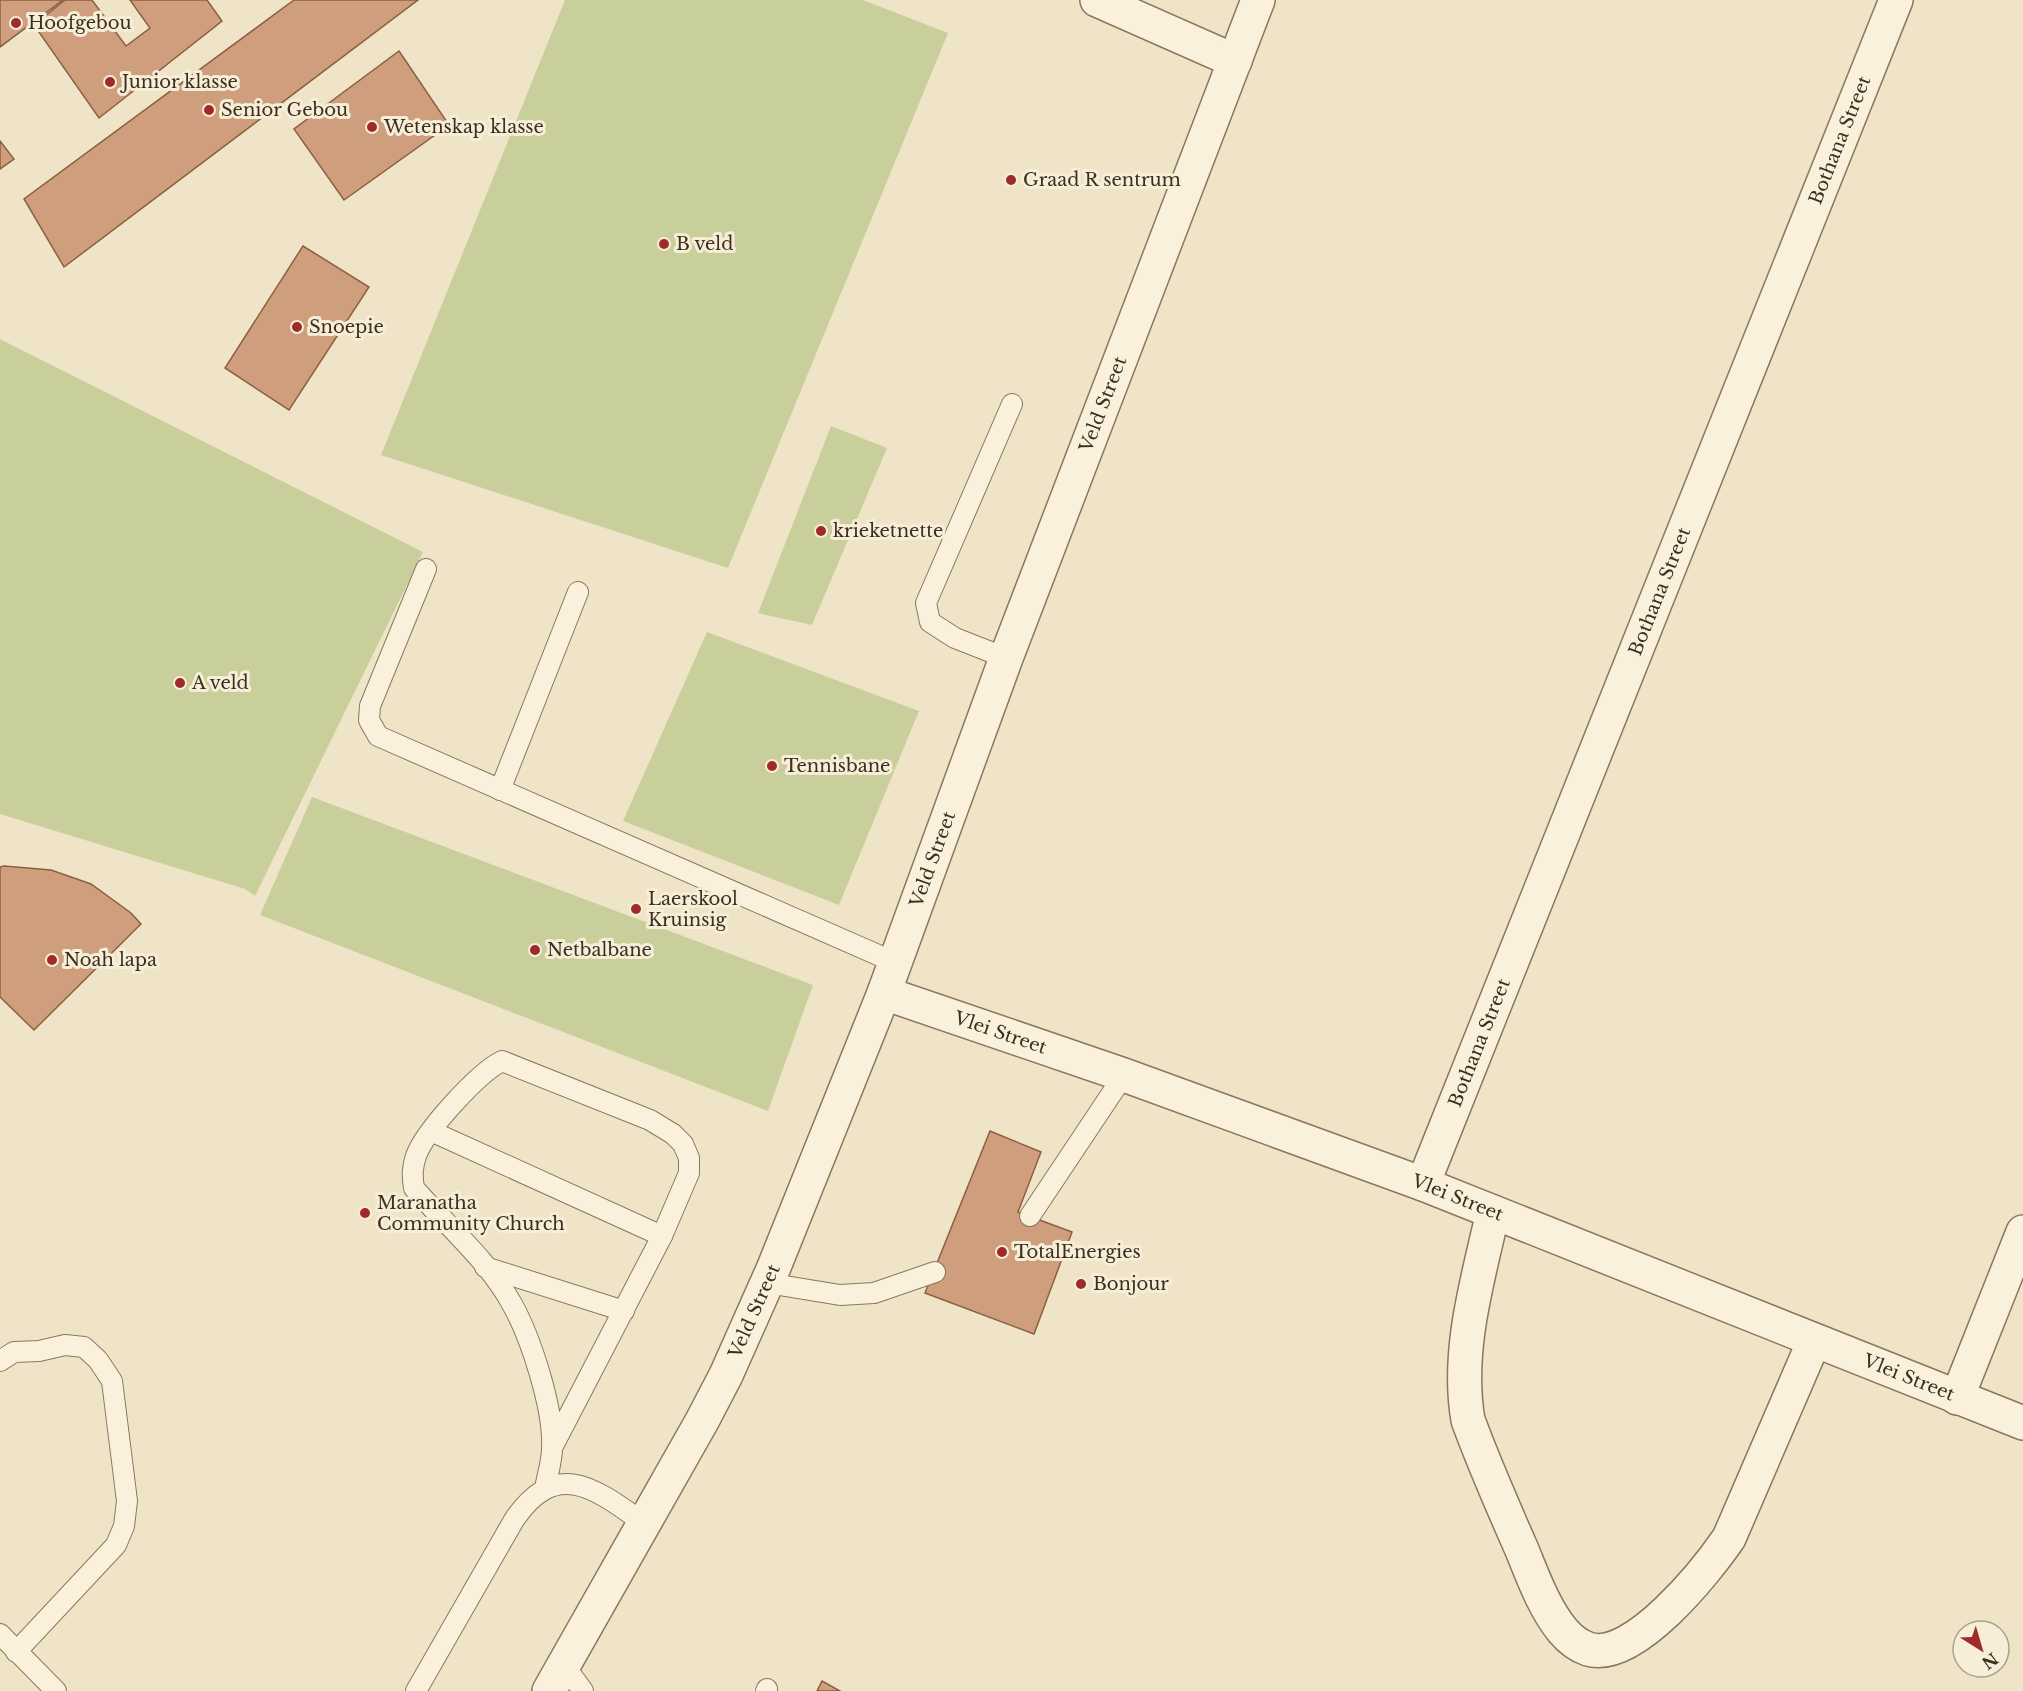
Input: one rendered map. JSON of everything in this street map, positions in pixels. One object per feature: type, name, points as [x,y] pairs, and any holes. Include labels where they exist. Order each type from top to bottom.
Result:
[{"type":"street","points":[[1097,0],[1235,61]]},
{"type":"street","name":"Veld Street","points":[[556,1678],[645,1524],[726,1375],[767,1283],[884,993],[1006,658],[1258,0]]},
{"type":"street","name":"Bothana Street","points":[[1423,1184],[1896,0]]},
{"type":"street","name":"Vlei Street","points":[[884,993],[1124,1075],[1423,1184],[2023,1423]]},
{"type":"street","points":[[1493,1212],[1466,1347],[1464,1398],[1468,1419],[1527,1563],[1553,1617],[1569,1637],[1589,1650],[1601,1651],[1616,1646],[1656,1622],[1710,1566],[1729,1538],[1814,1341]]},
{"type":"street","points":[[1957,1398],[2023,1232]]},
{"type":"lane","points":[[1006,658],[945,632],[930,622],[926,603],[1012,404]]},
{"type":"lane","points":[[426,568],[370,706],[369,720],[378,736],[894,962]]},
{"type":"lane","points":[[500,790],[578,592]]},
{"type":"lane","points":[[545,1489],[552,1448],[548,1402],[512,1303],[485,1267],[414,1188],[411,1173],[417,1154],[433,1132],[487,1068],[502,1061],[650,1120],[673,1134],[683,1144],[689,1158],[689,1173],[662,1236],[552,1448]]},
{"type":"lane","points":[[1030,1215],[1124,1075]]},
{"type":"lane","points":[[433,1132],[662,1236]]},
{"type":"lane","points":[[485,1267],[624,1311]]},
{"type":"lane","points":[[767,1283],[840,1294],[874,1293],[935,1272]]},
{"type":"lane","points":[[0,1361],[14,1352],[39,1351],[65,1345],[84,1347],[98,1359],[112,1381],[127,1501],[124,1526],[116,1545],[16,1652]]},
{"type":"lane","points":[[416,1691],[514,1520],[533,1497],[557,1484],[584,1485],[645,1524]]},
{"type":"lane","points":[[0,1634],[56,1691]]},
{"type":"lane","points":[[556,1678],[583,1691]]},
{"type":"green space","name":"B veld","points":[[565,0],[863,0],[948,33],[728,568],[381,455]]},
{"type":"green space","name":"A veld","points":[[0,339],[423,552],[255,896],[245,889],[0,814]]},
{"type":"green space","name":"krieketnette","points":[[831,426],[887,448],[812,625],[758,613]]},
{"type":"green space","name":"Tennisbane","points":[[707,632],[919,711],[839,905],[623,821]]},
{"type":"green space","name":"Netbalbane","points":[[312,797],[813,985],[768,1111],[260,915]]},
{"type":"building","name":"Hoofgebou","points":[[0,0],[63,0],[0,47]]},
{"type":"building","name":"Junior klasse","points":[[65,0],[92,0],[126,46],[150,28],[130,0],[207,0],[222,21],[99,118],[34,25]]},
{"type":"building","name":"Senior Gebou","points":[[294,0],[418,0],[64,267],[24,199]]},
{"type":"building","name":"Wetenskap klasse","points":[[399,51],[449,125],[344,200],[294,129]]},
{"type":"building","points":[[0,141],[14,159],[0,169]]},
{"type":"building","name":"Snoepie","points":[[303,246],[369,287],[289,410],[225,368]]},
{"type":"building","name":"Noah lapa","points":[[0,867],[51,870],[91,884],[131,913],[141,924],[34,1030],[0,997]]},
{"type":"building","points":[[990,1131],[1041,1152],[1018,1212],[1072,1232],[1034,1334],[925,1293]]},
{"type":"building","points":[[822,1681],[840,1691],[817,1691]]},
{"type":"place","name":"Hoofgebou","points":[[16,23]]},
{"type":"place","name":"Junior klasse","points":[[110,82]]},
{"type":"place","name":"Senior Gebou","points":[[209,110]]},
{"type":"place","name":"Wetenskap klasse","points":[[372,127]]},
{"type":"place","name":"Graad R sentrum","points":[[1011,180]]},
{"type":"place","name":"B veld","points":[[664,244]]},
{"type":"place","name":"Snoepie","points":[[297,327]]},
{"type":"place","name":"krieketnette","points":[[821,531]]},
{"type":"place","name":"A veld","points":[[180,683]]},
{"type":"place","name":"Tennisbane","points":[[772,766]]},
{"type":"place","name":"Laerskool Kruinsig","points":[[636,909]]},
{"type":"place","name":"Netbalbane","points":[[535,950]]},
{"type":"place","name":"Noah lapa","points":[[52,960]]},
{"type":"place","name":"Maranatha Community Church","points":[[365,1213]]},
{"type":"place","name":"TotalEnergies","points":[[1002,1252]]},
{"type":"place","name":"Bonjour","points":[[1081,1284]]}]
